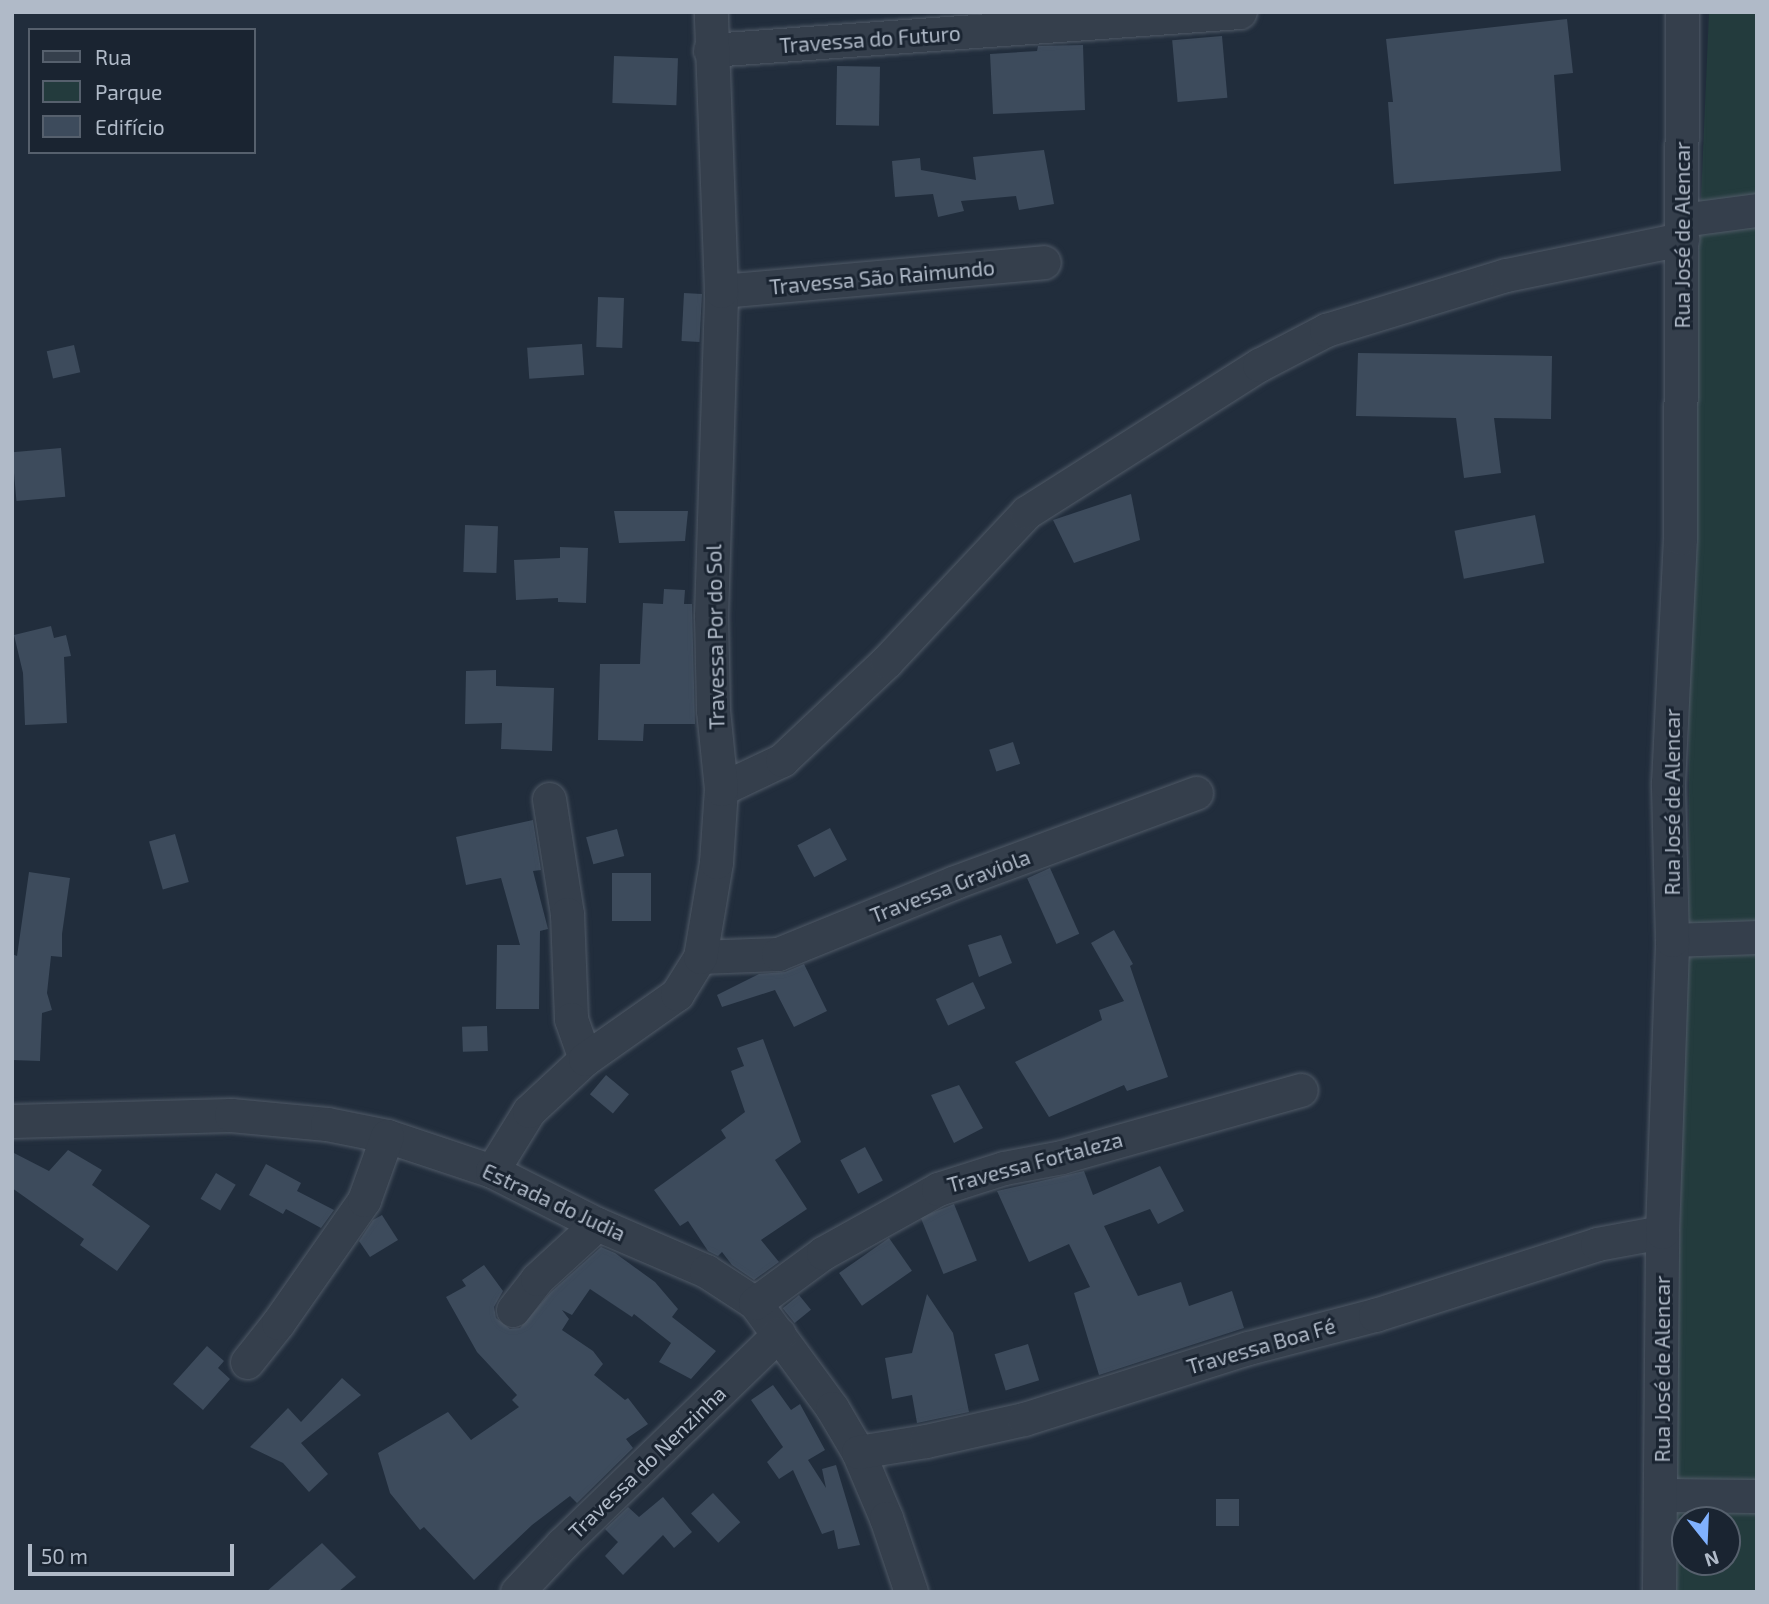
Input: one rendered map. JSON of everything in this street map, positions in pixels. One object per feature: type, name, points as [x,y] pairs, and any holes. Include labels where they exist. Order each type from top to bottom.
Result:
[{"type":"street","name":"Travessa Por do Sol","points":[[492,1171],[529,1111],[585,1059],[677,994],[700,957],[716,862],[722,789],[713,709],[711,616],[721,291],[710,50],[711,12]]},
{"type":"street","name":"Travessa do Futuro","points":[[710,50],[1240,12]]},
{"type":"street","name":"Rua José de Alencar","points":[[1659,1592],[1662,1232],[1672,940],[1668,783],[1681,538],[1682,12]]},
{"type":"street","points":[[722,789],[782,760],[887,661],[1027,512],[1259,365],[1326,330],[1493,279],[1757,210]]},
{"type":"street","name":"Travessa São Raimundo","points":[[721,291],[1044,262]]},
{"type":"street","name":"Travessa Graviola","points":[[700,957],[778,954],[955,882],[1196,793]]},
{"type":"street","points":[[549,799],[567,914],[571,1018],[585,1059]]},
{"type":"street","points":[[1672,940],[1757,937]]},
{"type":"street","name":"Travessa Fortaleza","points":[[755,1303],[823,1254],[938,1189],[1004,1168],[1062,1157],[1301,1090]]},
{"type":"street","name":"Estrada do Judia","points":[[12,1121],[231,1115],[327,1124],[387,1136],[492,1171],[597,1224],[706,1270],[755,1303],[832,1408],[858,1452],[886,1518],[911,1592]]},
{"type":"street","points":[[247,1362],[278,1323],[364,1200],[387,1136]]},
{"type":"street","points":[[513,1310],[537,1279],[597,1224]]},
{"type":"street","name":"Travessa Boa Fé","points":[[858,1452],[926,1441],[1024,1419],[1248,1348],[1375,1315],[1597,1244],[1662,1232]]},
{"type":"street","name":"Travessa do Nenzinha","points":[[517,1592],[562,1544],[779,1334]]},
{"type":"street","points":[[1661,1495],[1757,1496]]},
{"type":"green space","points":[[1709,12],[1757,12],[1757,1592],[1670,1592],[1671,1555],[1671,1576],[1741,1576],[1741,1506],[1672,1506],[1689,889],[1689,479]]},
{"type":"building","points":[[1567,19],[1573,73],[1554,75],[1561,171],[1394,184],[1388,102],[1393,102],[1386,39]]},
{"type":"building","points":[[1222,36],[1227,98],[1178,102],[1172,40]]},
{"type":"building","points":[[1083,45],[1085,110],[993,114],[990,54],[1037,51],[1038,46]]},
{"type":"building","points":[[614,56],[678,58],[676,105],[612,103]]},
{"type":"building","points":[[837,66],[880,67],[879,126],[836,125]]},
{"type":"building","points":[[1044,150],[1054,204],[1019,210],[1016,196],[961,201],[964,211],[938,217],[933,194],[895,197],[892,161],[920,158],[921,170],[976,180],[973,157]]},
{"type":"building","points":[[684,293],[702,294],[699,342],[681,341]]},
{"type":"building","points":[[598,297],[624,298],[622,348],[596,347]]},
{"type":"building","points":[[582,344],[584,375],[529,379],[527,348]]},
{"type":"building","points":[[74,345],[80,372],[53,379],[47,351]]},
{"type":"building","points":[[1358,353],[1552,356],[1551,419],[1494,418],[1501,473],[1464,478],[1456,418],[1356,416]]},
{"type":"building","points":[[61,448],[65,497],[16,501],[12,452]]},
{"type":"building","points":[[1131,494],[1140,540],[1074,563],[1053,520]]},
{"type":"building","points":[[614,511],[688,511],[685,541],[619,543]]},
{"type":"building","points":[[1535,515],[1544,563],[1464,579],[1455,531]]},
{"type":"building","points":[[465,525],[498,526],[496,573],[463,572]]},
{"type":"building","points":[[560,547],[588,548],[586,603],[558,602],[558,598],[516,600],[514,560],[560,558]]},
{"type":"building","points":[[664,589],[685,590],[684,604],[692,604],[695,724],[644,724],[643,741],[598,740],[600,664],[640,664],[643,603],[663,604]]},
{"type":"building","points":[[51,626],[54,638],[66,635],[71,656],[64,657],[67,723],[25,725],[23,673],[14,635]]},
{"type":"building","points":[[496,670],[496,686],[554,688],[552,751],[501,749],[502,723],[465,724],[466,671]]},
{"type":"building","points":[[1013,742],[1020,764],[996,772],[989,750]]},
{"type":"building","points":[[533,820],[541,870],[533,871],[548,929],[540,931],[539,1009],[496,1009],[497,945],[520,945],[501,878],[466,885],[456,837]]},
{"type":"building","points":[[830,828],[847,860],[814,877],[797,845]]},
{"type":"building","points":[[617,829],[624,856],[593,864],[586,837]]},
{"type":"building","points":[[175,834],[189,882],[163,890],[149,841]]},
{"type":"building","points":[[1050,868],[1079,934],[1056,944],[1027,878]]},
{"type":"building","points":[[29,872],[70,878],[62,934],[62,957],[51,956],[47,993],[52,1010],[42,1013],[40,1061],[12,1060],[12,954],[17,956]]},
{"type":"building","points":[[612,873],[651,873],[651,921],[612,921]]},
{"type":"building","points":[[1114,930],[1133,964],[1130,966],[1168,1077],[1127,1091],[1124,1085],[1049,1117],[1015,1062],[1102,1020],[1099,1010],[1124,1001],[1091,943]]},
{"type":"building","points":[[1001,935],[1012,963],[979,977],[968,945]]},
{"type":"building","points":[[804,964],[827,1011],[794,1027],[775,990],[722,1007],[717,995],[759,974],[785,972]]},
{"type":"building","points":[[973,982],[985,1008],[948,1026],[936,999]]},
{"type":"building","points":[[487,1026],[488,1051],[463,1052],[462,1027]]},
{"type":"building","points":[[763,1039],[801,1142],[775,1160],[807,1209],[761,1240],[779,1262],[754,1280],[732,1265],[722,1252],[718,1256],[708,1251],[688,1221],[680,1226],[654,1190],[726,1138],[721,1130],[745,1112],[731,1071],[744,1066],[737,1048]]},
{"type":"building","points":[[606,1075],[629,1094],[613,1113],[590,1094]]},
{"type":"building","points":[[959,1085],[983,1128],[954,1143],[931,1095]]},
{"type":"building","points":[[865,1147],[883,1181],[858,1194],[840,1160]]},
{"type":"building","points":[[68,1150],[102,1170],[92,1185],[150,1226],[117,1271],[80,1245],[84,1239],[12,1188],[12,1152],[49,1171]]},
{"type":"building","points":[[266,1164],[301,1183],[297,1191],[334,1210],[321,1228],[286,1209],[283,1214],[249,1195]]},
{"type":"building","points":[[1160,1166],[1184,1211],[1158,1224],[1150,1209],[1104,1226],[1138,1296],[1181,1282],[1189,1306],[1232,1291],[1244,1328],[1099,1375],[1074,1293],[1090,1287],[1069,1244],[1029,1262],[997,1191],[1084,1171],[1093,1195]]},
{"type":"building","points":[[216,1173],[236,1185],[220,1211],[201,1199]]},
{"type":"building","points":[[954,1204],[977,1261],[943,1274],[921,1217]]},
{"type":"building","points":[[382,1215],[398,1240],[370,1257],[359,1241],[373,1220]]},
{"type":"building","points":[[889,1238],[912,1271],[862,1306],[839,1273]]},
{"type":"building","points":[[601,1247],[615,1253],[655,1282],[678,1309],[672,1317],[716,1351],[691,1379],[659,1362],[671,1343],[634,1314],[632,1317],[590,1289],[572,1315],[562,1310],[569,1319],[562,1330],[593,1351],[603,1364],[594,1375],[625,1400],[628,1398],[648,1424],[626,1439],[633,1448],[577,1503],[570,1496],[532,1525],[474,1580],[424,1527],[420,1530],[390,1493],[378,1453],[448,1412],[471,1440],[519,1407],[512,1400],[517,1395],[477,1352],[446,1297],[466,1286],[462,1280],[484,1265],[503,1291],[494,1307],[496,1318],[510,1329],[520,1328],[551,1292]]},
{"type":"building","points":[[927,1294],[953,1333],[969,1412],[917,1423],[912,1395],[892,1399],[885,1358],[912,1353]]},
{"type":"building","points":[[799,1295],[811,1310],[795,1323],[783,1308]]},
{"type":"building","points":[[1028,1344],[1039,1380],[1006,1391],[995,1354]]},
{"type":"building","points":[[207,1346],[224,1361],[218,1368],[230,1379],[203,1410],[173,1384]]},
{"type":"building","points":[[342,1378],[361,1395],[301,1443],[328,1474],[309,1492],[283,1463],[250,1447],[288,1408],[301,1422]]},
{"type":"building","points":[[773,1385],[791,1410],[800,1404],[825,1450],[808,1460],[826,1488],[822,1469],[836,1465],[860,1545],[838,1549],[834,1530],[822,1534],[793,1470],[779,1479],[767,1462],[783,1447],[751,1400]]},
{"type":"building","points":[[713,1493],[740,1522],[718,1543],[691,1513]]},
{"type":"building","points":[[663,1497],[692,1532],[674,1548],[663,1535],[623,1575],[605,1556],[618,1542],[605,1529],[628,1507],[639,1517]]},
{"type":"building","points":[[1216,1499],[1239,1499],[1239,1526],[1216,1526]]},
{"type":"building","points":[[322,1543],[356,1577],[338,1592],[266,1592]]}]
